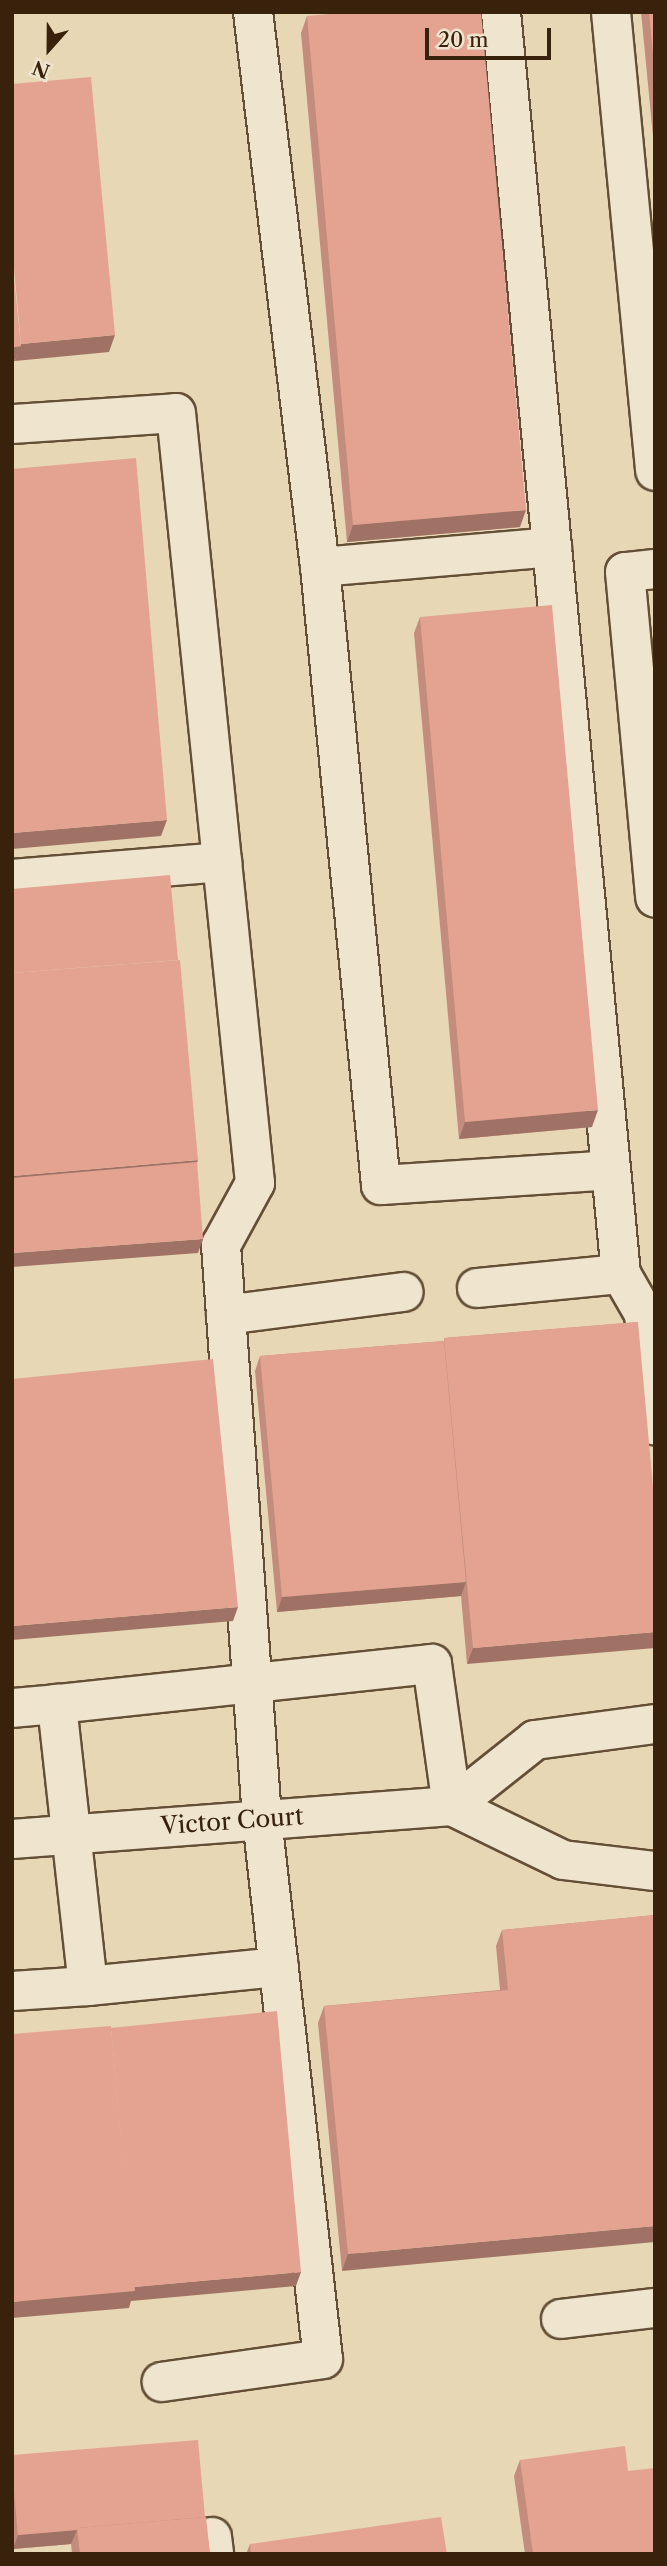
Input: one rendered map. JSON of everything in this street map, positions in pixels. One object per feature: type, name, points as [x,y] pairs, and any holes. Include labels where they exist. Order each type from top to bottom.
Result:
[{"type":"street","points":[[253,12],[320,567],[381,1185],[611,1170]]},
{"type":"street","points":[[501,12],[621,1274],[644,1314],[655,1425]]},
{"type":"street","points":[[611,12],[655,471]]},
{"type":"street","points":[[12,424],[176,412],[256,1183],[221,1245],[262,1818],[323,2359],[162,2382]]},
{"type":"street","points":[[320,567],[552,547]]},
{"type":"street","points":[[655,569],[625,572],[655,898]]},
{"type":"street","points":[[12,879],[222,862]]},
{"type":"street","points":[[477,1288],[621,1274]]},
{"type":"street","points":[[226,1315],[404,1292]]},
{"type":"street","points":[[12,1708],[432,1664],[452,1806]]},
{"type":"street","points":[[57,1704],[88,1986]]},
{"type":"street","points":[[452,1806],[535,1740],[655,1724]]},
{"type":"street","points":[[452,1806],[563,1860],[655,1871]]},
{"type":"street","name":"Victor Court","points":[[12,1839],[262,1818],[452,1806]]},
{"type":"street","points":[[12,1991],[279,1967]]},
{"type":"street","points":[[561,2319],[655,2308]]},
{"type":"building","points":[[349,12],[481,12],[526,510],[353,525],[307,16]]},
{"type":"building","points":[[649,12],[655,12],[655,75]]},
{"type":"building","points":[[91,77],[115,335],[21,344],[12,247],[12,84]]},
{"type":"building","points":[[12,258],[21,346],[12,347]]},
{"type":"building","points":[[136,458],[167,820],[12,833],[12,469]]},
{"type":"building","points":[[552,605],[598,1110],[465,1122],[420,617]]},
{"type":"building","points":[[170,875],[178,960],[12,973],[12,889]]},
{"type":"building","points":[[180,960],[198,1160],[12,1176],[12,973]]},
{"type":"building","points":[[197,1162],[203,1239],[12,1253],[12,1178]]},
{"type":"building","points":[[638,1322],[655,1509],[655,1632],[473,1648],[444,1338]]},
{"type":"building","points":[[444,1341],[466,1582],[282,1597],[260,1356]]},
{"type":"building","points":[[213,1359],[238,1607],[12,1626],[12,1379]]},
{"type":"building","points":[[655,1915],[655,2226],[348,2254],[324,2006],[508,1990],[502,1930]]},
{"type":"building","points":[[277,2011],[301,2272],[134,2287],[111,2028]]},
{"type":"building","points":[[111,2026],[135,2291],[12,2302],[12,2034]]},
{"type":"building","points":[[198,2440],[205,2517],[18,2535],[12,2455]]},
{"type":"building","points":[[625,2446],[628,2471],[655,2468],[655,2554],[533,2554],[520,2460]]},
{"type":"building","points":[[206,2517],[210,2554],[80,2554],[77,2528]]},
{"type":"building","points":[[441,2517],[447,2554],[251,2554],[250,2544]]}]
